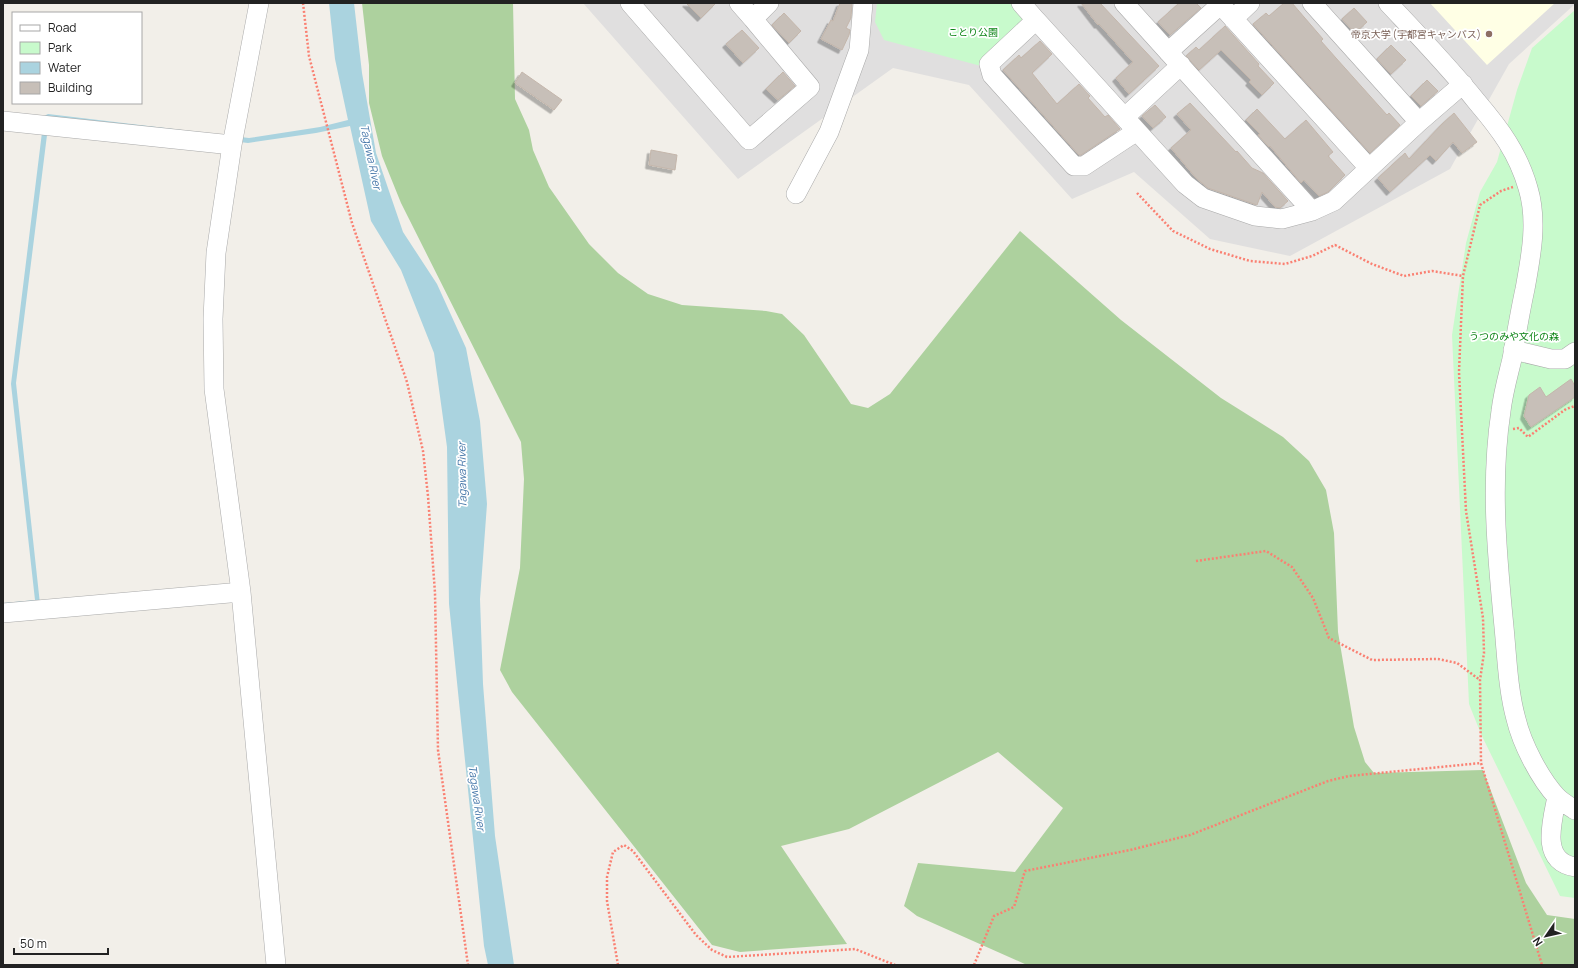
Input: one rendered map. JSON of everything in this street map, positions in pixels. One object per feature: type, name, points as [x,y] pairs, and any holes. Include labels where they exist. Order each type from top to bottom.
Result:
[{"type":"street","points":[[259,3],[232,145],[216,253],[212,319],[214,389],[241,592],[276,965]]},
{"type":"street","points":[[630,3],[749,140],[810,87],[739,3]]},
{"type":"street","points":[[753,18],[769,3]]},
{"type":"street","points":[[796,194],[829,132],[859,50],[863,3]]},
{"type":"street","points":[[1021,3],[1184,184],[1204,198],[1255,216],[1282,219],[1312,210],[1334,201],[1419,122],[1463,84]]},
{"type":"street","points":[[1124,3],[1312,210]]},
{"type":"street","points":[[1233,19],[1250,3]]},
{"type":"street","points":[[1312,3],[1419,122]]},
{"type":"street","points":[[1388,3],[1463,84],[1500,129],[1522,168],[1526,182],[1534,217],[1528,271],[1501,410],[1495,504],[1498,565],[1509,682],[1516,721],[1528,752],[1542,776],[1558,797],[1575,810]]},
{"type":"street","points":[[1036,20],[989,64],[992,75],[1074,166],[1084,166],[1131,124],[1174,58],[1219,4],[1369,168]]},
{"type":"street","points":[[3,121],[232,145]]},
{"type":"street","points":[[1513,350],[1551,359],[1565,359],[1575,352]]},
{"type":"street","points":[[3,613],[241,592]]},
{"type":"street","points":[[1558,797],[1550,840],[1554,854],[1563,864],[1575,867]]},
{"type":"path","points":[[303,3],[309,56],[352,223],[407,382],[423,451],[435,593],[438,750],[468,965]]},
{"type":"path","points":[[1526,182],[1501,191],[1480,205],[1463,276],[1459,372],[1466,511],[1482,618],[1484,653],[1480,680],[1482,763],[1542,965]]},
{"type":"path","points":[[1137,192],[1173,231],[1210,248],[1250,261],[1285,264],[1312,256],[1335,245],[1372,264],[1404,276],[1432,271],[1463,276]]},
{"type":"path","points":[[1499,432],[1519,428],[1528,437],[1566,409],[1575,406]]},
{"type":"path","points":[[1196,561],[1266,551],[1292,567],[1313,598],[1329,638],[1372,660],[1438,659],[1457,663],[1480,680]]},
{"type":"path","points":[[974,965],[994,916],[1014,907],[1025,871],[1130,850],[1190,835],[1328,781],[1349,776],[1482,763]]},
{"type":"path","points":[[618,965],[607,901],[607,877],[613,852],[624,845],[634,851],[696,935],[712,950],[728,957],[855,949],[895,965]]},
{"type":"shaded area","points":[[583,3],[1575,4],[1509,64],[1450,169],[1290,256],[1210,239],[1134,172],[1072,199],[969,85],[893,68],[738,179]]},
{"type":"shaded area","name":"帝京大学 (宇都宮キャンパス)","points":[[1430,3],[1555,3],[1487,65]]},
{"type":"green space","points":[[362,3],[513,3],[515,99],[529,130],[533,150],[549,187],[589,244],[618,273],[648,294],[682,305],[766,311],[782,314],[804,335],[851,404],[868,408],[890,394],[1020,231],[1121,320],[1221,398],[1283,437],[1309,461],[1326,490],[1334,533],[1338,632],[1354,727],[1365,762],[1374,773],[1483,770],[1526,883],[1547,915],[1575,919],[1575,965],[1027,965],[917,916],[904,906],[918,863],[1015,872],[1063,808],[998,752],[849,829],[781,846],[847,944],[740,952],[712,945],[512,692],[500,670],[520,568],[524,479],[521,442],[401,203],[382,156],[369,103],[369,65]]},
{"type":"green space","name":"ことり公園","points":[[877,3],[1015,3],[1030,20],[981,66],[884,40],[875,22]]},
{"type":"green space","name":"うつのみや文化の森","points":[[1575,10],[1575,898],[1560,896],[1481,734],[1469,704],[1452,335],[1466,243],[1480,192],[1497,162],[1517,90],[1532,48]]},
{"type":"water","name":"Tagawa River","points":[[329,3],[354,3],[362,73],[376,153],[403,232],[437,284],[466,348],[480,421],[487,504],[480,599],[483,684],[495,836],[514,965],[488,965],[484,946],[449,604],[447,447],[434,353],[401,270],[371,221],[350,126],[316,133],[248,143],[49,119],[16,383],[40,604],[3,607],[3,603],[35,600],[11,384],[44,116],[48,114],[249,138],[320,127],[348,120],[335,59]]},
{"type":"building","points":[[686,3],[716,3],[701,18]]},
{"type":"building","points":[[840,3],[852,3],[851,18],[846,28],[850,30],[849,35],[842,50],[821,39],[831,20],[833,21]]},
{"type":"building","points":[[1081,3],[1100,3],[1159,66],[1129,94],[1116,78],[1133,62],[1099,24],[1098,25]]},
{"type":"building","points":[[1179,3],[1196,3],[1201,8],[1170,35],[1158,22]]},
{"type":"building","points":[[1284,3],[1292,3],[1323,39],[1321,41],[1336,58],[1387,115],[1389,113],[1400,125],[1370,153],[1253,24],[1266,13],[1269,16]]},
{"type":"building","points":[[1354,8],[1367,22],[1355,33],[1342,19]]},
{"type":"building","points":[[784,13],[801,31],[789,43],[772,25]]},
{"type":"building","points":[[1225,26],[1274,83],[1262,95],[1249,82],[1251,80],[1221,50],[1199,70],[1186,56],[1196,47],[1199,50]]},
{"type":"building","points":[[742,30],[759,48],[743,63],[726,44]]},
{"type":"building","points":[[1040,41],[1052,54],[1032,73],[1057,104],[1079,84],[1090,96],[1088,98],[1105,117],[1108,115],[1120,129],[1081,155],[1079,155],[1003,70],[1019,55],[1021,58]]},
{"type":"building","points":[[1391,45],[1406,60],[1391,74],[1377,59]]},
{"type":"building","points":[[522,72],[562,100],[554,110],[515,83]]},
{"type":"building","points":[[783,72],[795,86],[778,100],[766,89]]},
{"type":"building","points":[[1427,80],[1438,91],[1421,106],[1411,96]]},
{"type":"building","points":[[1190,103],[1252,168],[1263,173],[1288,201],[1280,208],[1275,207],[1262,192],[1257,205],[1208,188],[1196,178],[1171,148],[1191,130],[1177,114]]},
{"type":"building","points":[[1155,105],[1166,117],[1153,128],[1142,116]]},
{"type":"building","points":[[1257,109],[1285,139],[1306,120],[1333,152],[1328,156],[1345,175],[1328,192],[1319,196],[1304,180],[1301,183],[1270,146],[1269,147],[1258,135],[1260,134],[1246,120]]},
{"type":"building","points":[[1454,113],[1477,142],[1462,153],[1453,142],[1436,161],[1430,155],[1390,192],[1378,178],[1405,153],[1409,159]]},
{"type":"building","points":[[651,150],[677,155],[675,170],[649,165]]},
{"type":"building","points":[[1571,379],[1575,386],[1575,397],[1531,427],[1524,416],[1529,395],[1540,387],[1546,397]]},
{"type":"place","name":"帝京大学 (宇都宮キャンパス)","points":[[1489,34]]}]
